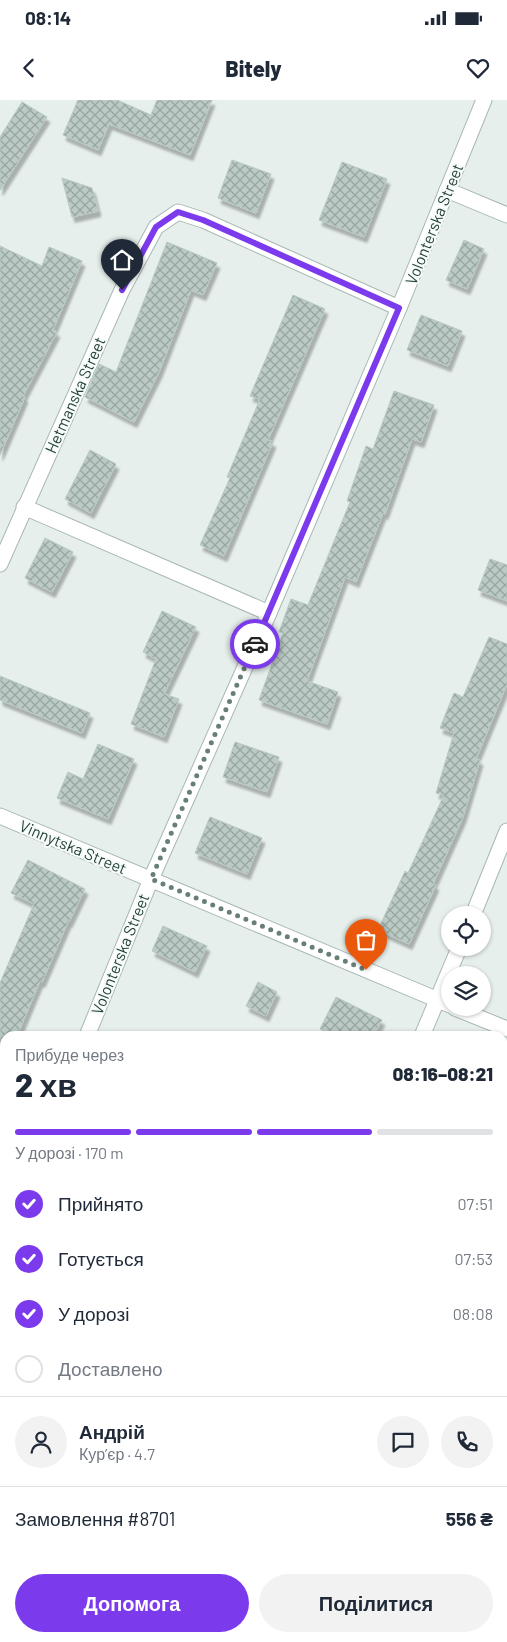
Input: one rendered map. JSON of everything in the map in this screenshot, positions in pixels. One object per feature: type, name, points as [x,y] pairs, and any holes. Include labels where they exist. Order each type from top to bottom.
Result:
[{"type":"street","name":"Volonterska Street","points":[[89,1031],[151,879],[269,613],[399,308],[484,100]]},
{"type":"street","points":[[447,190],[507,215]]},
{"type":"street","name":"Hetmanska Street","points":[[0,564],[122,290],[156,227],[178,212],[203,220],[399,308]]},
{"type":"street","points":[[24,507],[269,613]]},
{"type":"street","name":"Vinnytska Street","points":[[0,816],[441,1002]]},
{"type":"street","points":[[476,906],[507,831]]},
{"type":"street","points":[[425,1031],[441,1008]]},
{"type":"street","points":[[475,1016],[507,1029]]},
{"type":"building","points":[[78,100],[117,100],[151,115],[157,100],[212,100],[190,155],[109,124],[98,150],[63,135]]},
{"type":"building","points":[[22,102],[47,117],[0,190],[0,137]]},
{"type":"building","points":[[232,160],[271,174],[256,213],[218,198]]},
{"type":"building","points":[[342,162],[387,179],[364,237],[319,220]]},
{"type":"building","points":[[62,178],[92,188],[98,211],[72,217]]},
{"type":"building","points":[[464,240],[484,249],[467,289],[446,280]]},
{"type":"building","points":[[167,242],[217,263],[203,295],[191,290],[159,372],[134,422],[85,397],[99,364],[116,372]]},
{"type":"building","points":[[0,246],[42,266],[49,247],[82,261],[53,330],[57,332],[23,396],[25,397],[0,455]]},
{"type":"building","points":[[293,295],[325,309],[268,440],[273,442],[224,556],[200,545],[230,478],[227,477],[260,399],[250,396]]},
{"type":"building","points":[[421,315],[462,331],[448,366],[407,350]]},
{"type":"building","points":[[394,391],[434,405],[421,442],[412,439],[385,514],[383,513],[356,582],[345,577],[307,681],[338,692],[327,724],[259,700],[283,633],[279,632],[291,599],[308,605],[350,502],[347,501],[366,446],[373,449]]},
{"type":"building","points":[[90,450],[116,464],[91,513],[65,499]]},
{"type":"building","points":[[45,538],[73,552],[52,592],[25,578]]},
{"type":"building","points":[[490,559],[507,565],[507,601],[478,590]]},
{"type":"building","points":[[162,611],[196,627],[164,694],[179,699],[164,737],[131,724],[156,659],[143,652]]},
{"type":"building","points":[[489,637],[507,644],[507,684],[476,759],[480,760],[463,817],[433,884],[436,885],[409,944],[378,930],[405,871],[408,873],[444,795],[436,793],[454,733],[440,728],[454,693],[463,697]]},
{"type":"building","points":[[0,676],[90,713],[82,733],[0,700]]},
{"type":"building","points":[[235,742],[279,757],[267,792],[223,777]]},
{"type":"building","points":[[98,744],[134,759],[108,819],[57,798],[68,772],[83,779]]},
{"type":"building","points":[[210,817],[262,838],[247,874],[195,853]]},
{"type":"building","points":[[28,860],[85,889],[68,922],[42,982],[40,981],[19,1031],[0,1031],[0,983],[34,904],[11,893]]},
{"type":"building","points":[[163,926],[207,946],[195,972],[152,951]]},
{"type":"building","points":[[258,982],[277,992],[266,1016],[246,1006]]},
{"type":"building","points":[[336,997],[382,1020],[376,1031],[324,1031],[320,1029]]},
{"type":"way so far","points":[[255,644],[151,879],[366,970]]},
{"type":"route","points":[[122,290],[156,227],[178,212],[203,220],[399,308],[255,644]]}]
